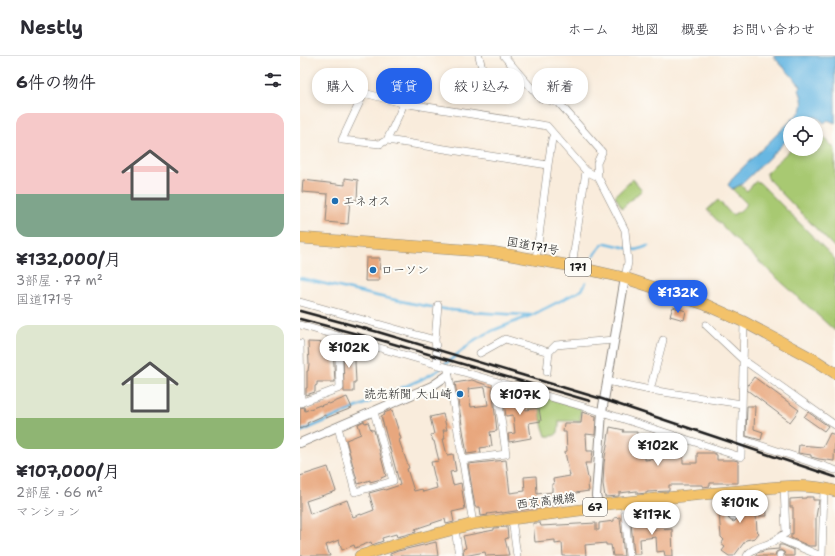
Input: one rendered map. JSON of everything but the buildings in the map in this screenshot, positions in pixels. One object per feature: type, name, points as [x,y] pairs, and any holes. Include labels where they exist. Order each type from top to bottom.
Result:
[{"type":"main road","name":"国道171号","points":[[300,238],[492,252],[572,266],[625,278],[704,304],[744,322],[835,373]]},
{"type":"main road","name":"西京高槻線","points":[[360,556],[473,524],[588,509],[624,502],[688,495],[803,486],[824,488],[835,491]]},
{"type":"street","points":[[479,56],[484,76],[527,82]]},
{"type":"street","points":[[504,56],[540,98],[559,103],[602,152],[597,163],[598,177],[625,230],[628,262],[602,412],[596,496],[599,506]]},
{"type":"street","points":[[376,95],[364,92],[342,140],[380,144],[387,140],[402,108],[402,104]]},
{"type":"street","points":[[408,104],[547,126],[586,171],[598,177]]},
{"type":"street","points":[[536,259],[548,165],[554,135]]},
{"type":"street","points":[[387,140],[548,165]]},
{"type":"street","points":[[572,266],[586,171]]},
{"type":"street","points":[[300,302],[436,340]]},
{"type":"street","points":[[438,305],[436,340],[438,366]]},
{"type":"street","points":[[300,326],[438,366],[448,372],[496,382],[602,412],[740,457],[744,322]]},
{"type":"street","points":[[706,325],[742,358],[835,424]]},
{"type":"street","points":[[300,343],[301,403],[340,388],[338,336]]},
{"type":"street","points":[[480,353],[505,339],[549,352]]},
{"type":"street","points":[[547,372],[549,352],[556,345],[614,340]]},
{"type":"street","points":[[650,390],[663,340]]},
{"type":"street","points":[[300,443],[432,386],[448,372]]},
{"type":"street","points":[[448,372],[473,524]]},
{"type":"street","points":[[608,380],[650,390],[742,404]]},
{"type":"street","points":[[462,460],[506,454],[496,382]]},
{"type":"street","points":[[338,427],[355,492],[394,481],[374,412]]},
{"type":"street","points":[[741,439],[835,470]]},
{"type":"street","points":[[747,556],[755,548],[773,542],[786,533],[784,487]]},
{"type":"street","points":[[778,538],[821,556],[824,488]]},
{"type":"street","points":[[731,492],[733,517]]},
{"type":"street","points":[[624,502],[629,556]]},
{"type":"street","points":[[512,519],[517,556]]},
{"type":"street","points":[[455,529],[459,556]]},
{"type":"green space","points":[[823,136],[835,149],[835,248],[769,180],[766,173],[784,156],[823,156]]},
{"type":"green space","points":[[633,179],[642,190],[622,208],[615,196]]},
{"type":"green space","points":[[756,181],[760,183],[835,259],[835,331],[742,246],[707,210],[718,200],[732,215],[740,211],[747,204],[732,189],[740,185],[747,191]]},
{"type":"green space","points":[[526,392],[581,407],[580,421],[559,421],[559,428],[556,435],[546,436],[542,424],[540,407],[528,408]]},
{"type":"water","points":[[773,56],[835,56],[835,123],[828,120],[824,123],[823,116],[796,116],[802,108],[802,100],[799,90],[801,86]]},
{"type":"water","points":[[783,128],[783,144],[742,184],[732,189],[728,185],[735,175]]},
{"type":"waterway","points":[[594,255],[602,245],[606,243],[636,250],[648,246]]},
{"type":"waterway","points":[[300,278],[408,303],[444,309],[498,314],[530,315]]},
{"type":"waterway","points":[[300,432],[422,379],[437,371],[476,339],[532,315],[582,290],[586,282]]},
{"type":"railway","points":[[300,311],[378,332],[602,399],[835,477]]},
{"type":"railway","points":[[300,319],[380,340],[590,401]]},
{"type":"place","name":"エネオス","points":[[335,201]]},
{"type":"place","name":"ローソン","points":[[373,270]]},
{"type":"place","name":"読売新聞 大山崎","points":[[460,394]]}]
